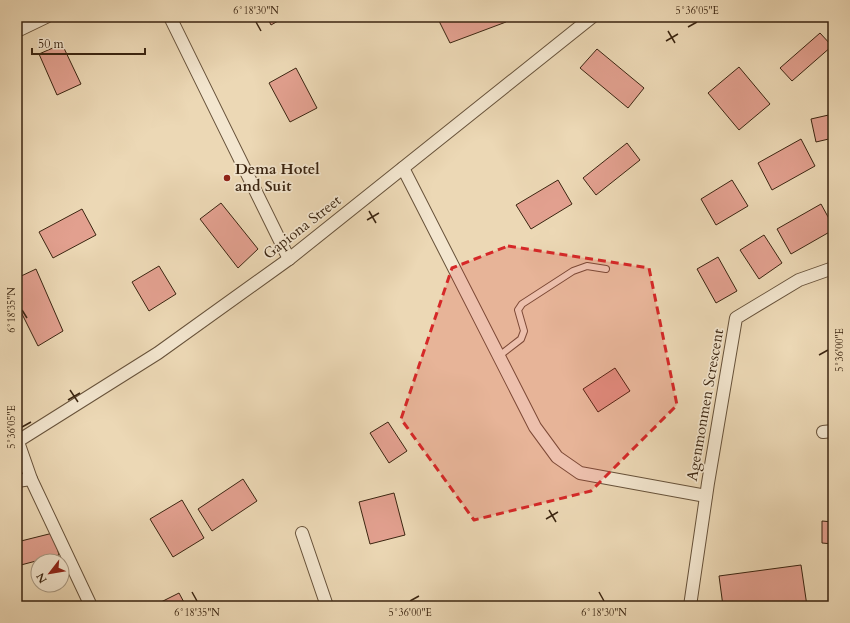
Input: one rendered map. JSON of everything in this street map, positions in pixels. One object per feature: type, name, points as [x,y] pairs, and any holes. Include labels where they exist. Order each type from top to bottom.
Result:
[{"type":"street","points":[[17,31],[46,17]]},
{"type":"street","points":[[170,17],[289,260]]},
{"type":"street","name":"Gapiona Street","points":[[17,440],[158,353],[289,260],[592,17]]},
{"type":"street","points":[[403,168],[535,427],[557,457],[580,473],[706,496]]},
{"type":"street","name":"Agenmonmen Screscent","points":[[690,606],[706,496],[736,318],[799,280],[833,268]]},
{"type":"street","points":[[17,440],[31,479],[91,606]]},
{"type":"street","points":[[17,481],[31,479]]},
{"type":"street","points":[[302,533],[327,606]]},
{"type":"lane","points":[[499,356],[521,339],[524,330],[518,310],[522,304],[573,271],[587,266],[606,269]]},
{"type":"highlighted area","points":[[508,246],[649,268],[677,405],[591,491],[474,520],[401,419],[452,268]]},
{"type":"building","points":[[267,17],[285,17],[271,25]]},
{"type":"building","points":[[437,17],[503,17],[506,22],[450,43]]},
{"type":"building","points":[[820,33],[832,46],[792,81],[780,68]]},
{"type":"building","points":[[62,44],[81,84],[57,95],[39,54]]},
{"type":"building","points":[[597,49],[644,88],[628,108],[580,68]]},
{"type":"building","points":[[739,67],[770,104],[739,130],[708,93]]},
{"type":"building","points":[[296,68],[317,108],[290,122],[269,83]]},
{"type":"building","points":[[833,114],[833,138],[816,142],[811,119]]},
{"type":"building","points":[[801,139],[815,166],[772,190],[758,163]]},
{"type":"building","points":[[627,143],[640,160],[596,195],[583,178]]},
{"type":"building","points":[[558,180],[572,204],[531,229],[516,205]]},
{"type":"building","points":[[732,180],[748,206],[716,225],[701,199]]},
{"type":"building","points":[[221,203],[258,249],[238,268],[200,219]]},
{"type":"building","points":[[821,204],[833,226],[833,230],[791,254],[777,229]]},
{"type":"building","points":[[82,209],[96,235],[53,258],[39,232]]},
{"type":"building","points":[[764,235],[782,263],[759,279],[740,250]]},
{"type":"building","points":[[718,257],[737,291],[716,303],[697,269]]},
{"type":"building","points":[[159,266],[176,294],[149,311],[132,282]]},
{"type":"building","points":[[36,269],[63,331],[38,346],[17,304],[17,278]]},
{"type":"building","points":[[615,368],[630,391],[598,412],[583,389]]},
{"type":"building","points":[[388,422],[407,451],[389,463],[370,433]]},
{"type":"building","points":[[243,479],[257,501],[212,531],[198,509]]},
{"type":"building","points":[[394,493],[405,535],[370,544],[359,502]]},
{"type":"building","points":[[182,500],[204,538],[173,557],[150,519]]},
{"type":"building","points":[[822,521],[833,522],[833,544],[822,543]]},
{"type":"building","points":[[53,533],[58,553],[30,553],[30,563],[17,566],[17,542]]},
{"type":"building","points":[[801,565],[807,606],[723,606],[719,576]]},
{"type":"building","points":[[179,593],[186,606],[153,606]]},
{"type":"place","name":"Dema Hotel and Suit","points":[[227,178]]}]
